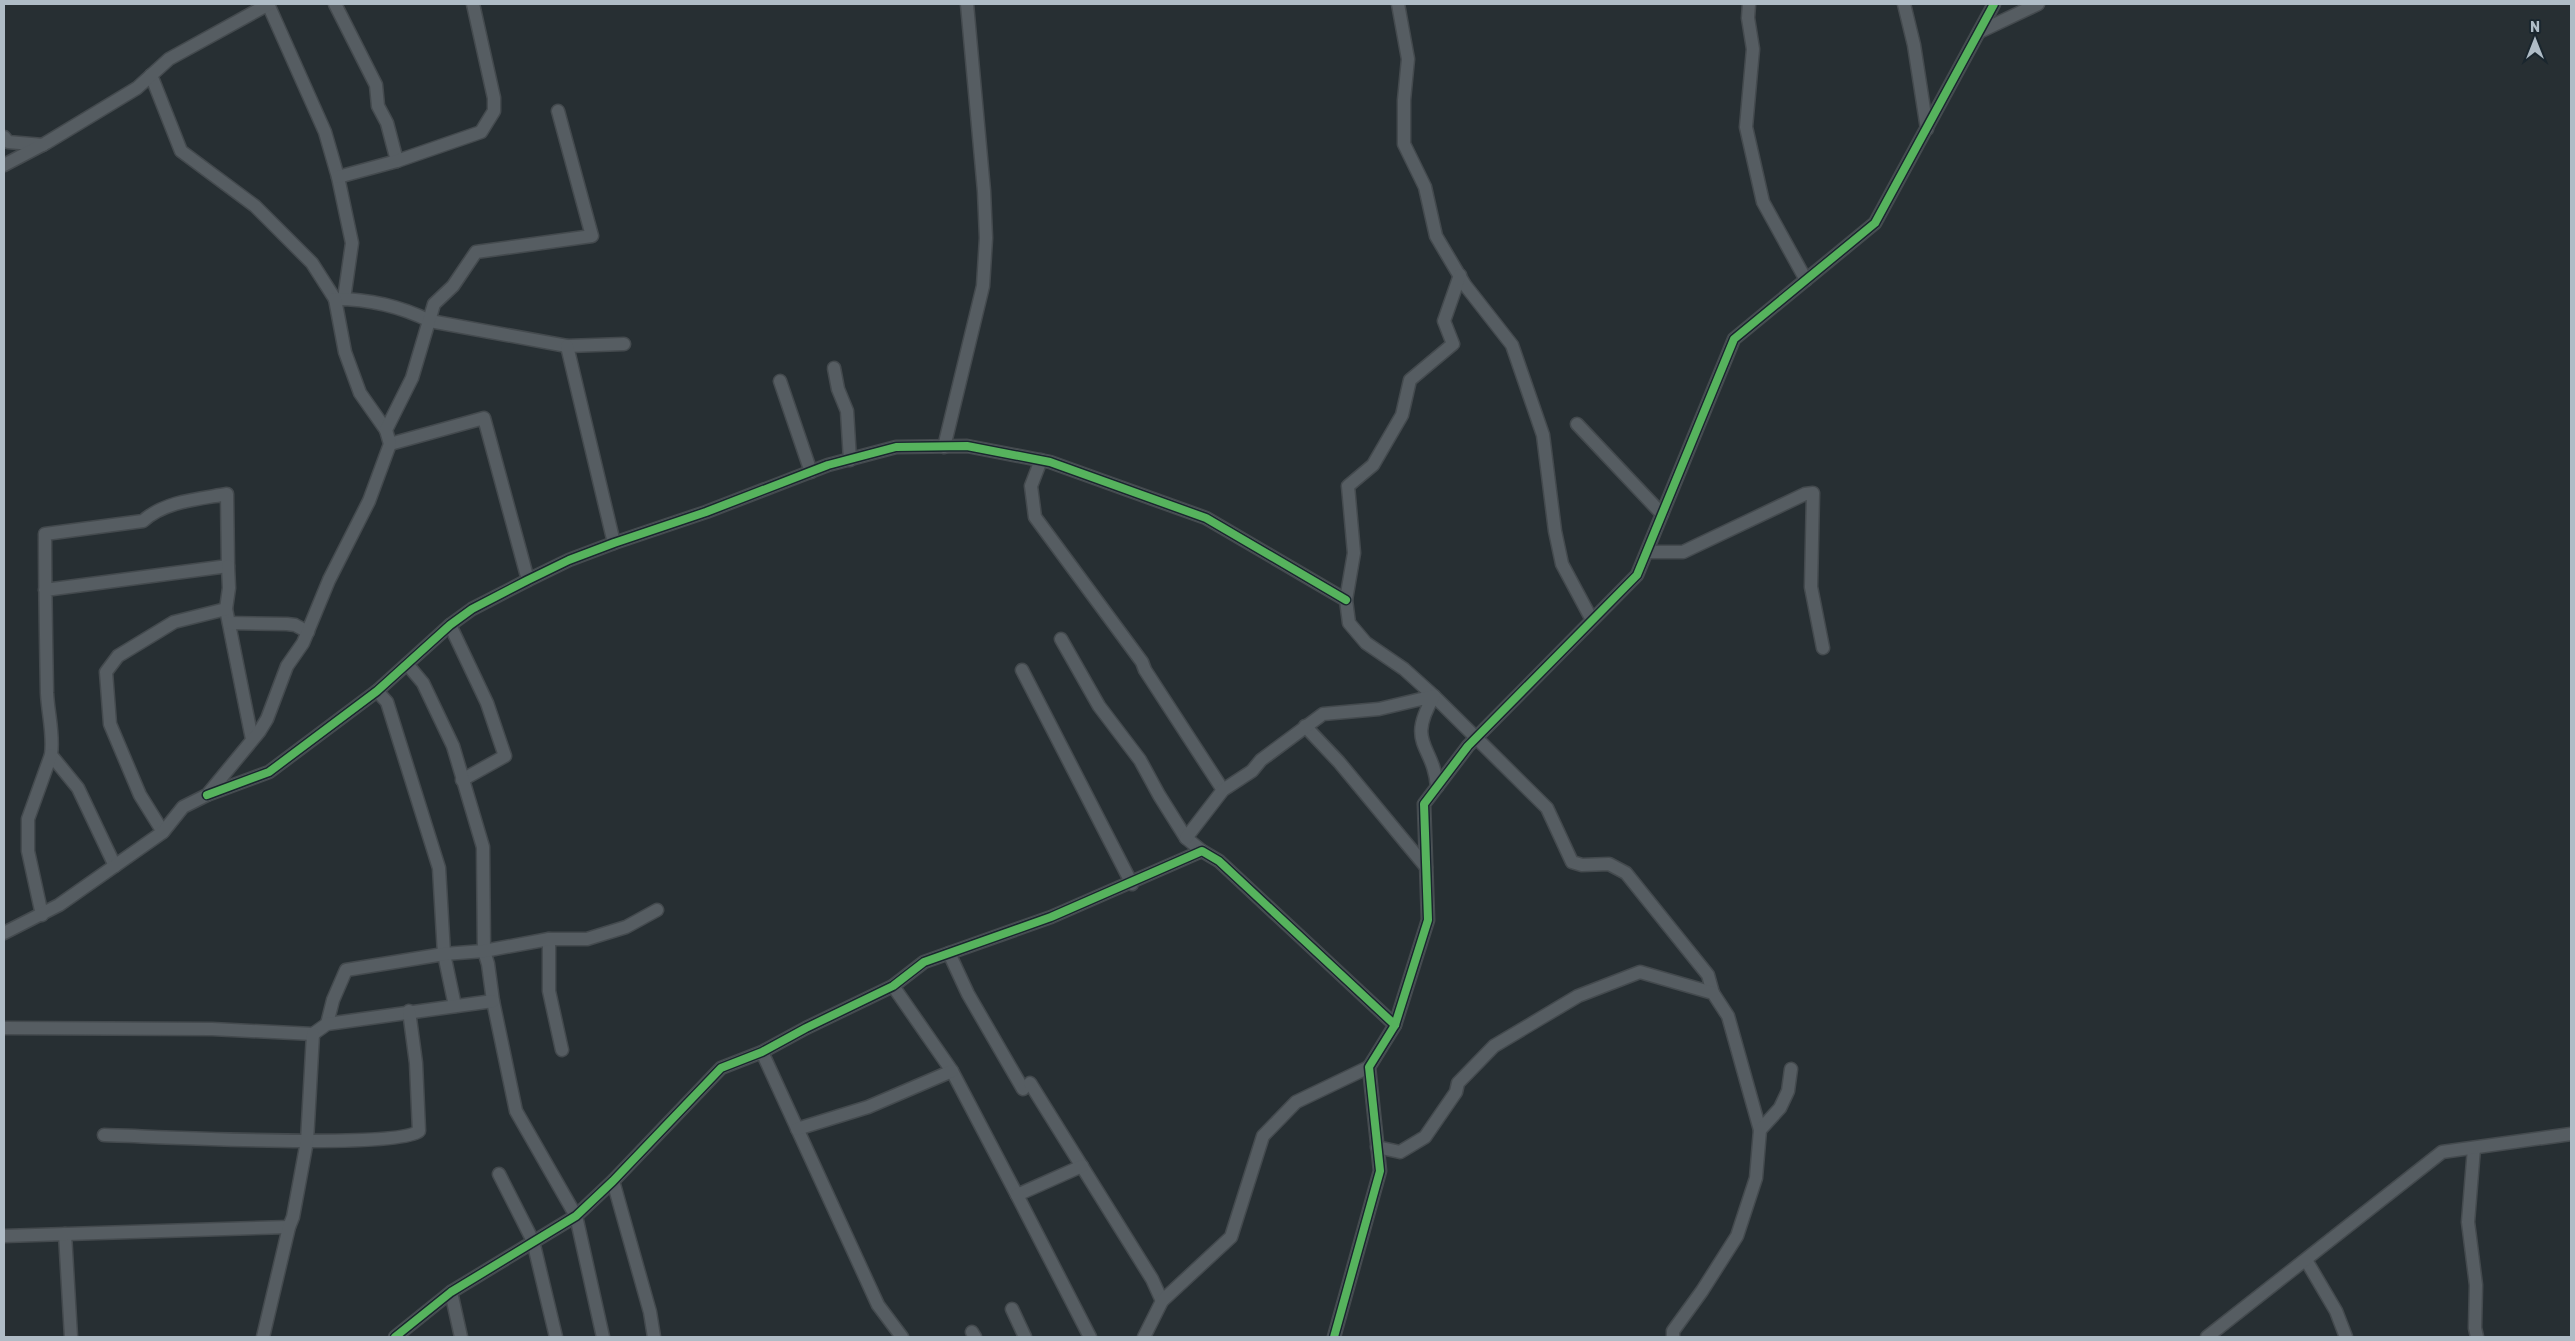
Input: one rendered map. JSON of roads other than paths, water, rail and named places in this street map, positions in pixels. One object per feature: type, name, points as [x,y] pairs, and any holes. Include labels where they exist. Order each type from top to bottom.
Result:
[{"type":"street","points":[[4,165],[43,145],[137,88],[169,59],[268,4],[325,132],[338,177],[352,243],[339,299],[345,352],[360,393],[386,430],[390,444],[369,501],[329,580],[308,632],[287,666],[263,726],[207,795]]},
{"type":"street","points":[[335,4],[376,85],[378,106],[386,123],[397,161]]},
{"type":"street","points":[[338,177],[397,161],[481,132],[494,111],[494,98],[472,4]]},
{"type":"street","points":[[944,447],[983,286],[986,238],[984,191],[967,4]]},
{"type":"street","points":[[1398,4],[1408,60],[1404,100],[1404,144],[1425,187],[1436,236],[1460,275],[1512,345],[1543,435],[1554,531],[1562,564],[1592,620]]},
{"type":"street","points":[[1749,4],[1748,18],[1753,49],[1746,127],[1763,202],[1806,280]]},
{"type":"street","points":[[1904,4],[1914,45],[1927,129]]},
{"type":"street","points":[[1148,1335],[1162,1301],[1231,1237],[1263,1136],[1296,1102],[1369,1067],[1395,1025],[1428,920],[1424,804],[1476,737],[1637,575],[1734,338],[1875,223],[1994,4]]},
{"type":"street","points":[[1979,32],[2038,4]]},
{"type":"street","points":[[151,76],[181,152],[255,206],[312,263],[339,299],[380,303],[414,313],[430,321],[568,346],[624,344]]},
{"type":"street","points":[[386,430],[412,378],[436,301],[453,286],[476,252],[592,236],[558,111]]},
{"type":"street","points":[[4,137],[8,142],[43,145]]},
{"type":"street","points":[[1460,275],[1444,321],[1453,344],[1410,380],[1402,415],[1373,465],[1348,486],[1354,553],[1346,600],[1349,623],[1366,642],[1404,669],[1434,696],[1547,808],[1572,862],[1582,865],[1609,864],[1626,873],[1708,975],[1713,993],[1728,1016],[1760,1130],[1756,1178],[1736,1236],[1702,1291],[1673,1331],[1672,1337]]},
{"type":"street","points":[[568,346],[614,543]]},
{"type":"street","points":[[834,368],[838,389],[847,411],[850,460]]},
{"type":"street","points":[[780,381],[812,472]]},
{"type":"street","points":[[390,444],[484,418],[528,580]]},
{"type":"street","points":[[1577,424],[1662,514]]},
{"type":"street","points":[[4,933],[42,915],[115,866],[163,832],[183,807],[207,795],[269,772],[377,691],[450,625],[472,609],[569,560],[706,512],[812,472],[896,447],[967,446],[1041,460],[1206,518],[1346,600]]},
{"type":"street","points":[[1041,460],[1031,486],[1035,517],[1142,662],[1145,670],[1223,790]]},
{"type":"street","points":[[1647,552],[1683,552],[1805,494],[1813,493],[1811,587],[1823,648]]},
{"type":"street","points":[[42,915],[28,851],[28,819],[51,755],[52,743],[48,696],[45,534],[143,520],[150,514],[174,504],[227,494],[229,588],[226,609],[252,739]]},
{"type":"street","points":[[45,590],[228,566]]},
{"type":"street","points":[[163,832],[140,795],[110,724],[106,672],[118,656],[174,622],[226,609]]},
{"type":"street","points":[[229,623],[296,625],[308,632]]},
{"type":"street","points":[[450,625],[486,703],[505,756],[462,780]]},
{"type":"street","points":[[1061,638],[1099,706],[1140,760],[1159,796],[1186,838],[1202,851],[1219,861],[1395,1025]]},
{"type":"street","points":[[407,664],[423,683],[453,746],[483,847],[484,951],[516,1111],[576,1216],[602,1337]]},
{"type":"street","points":[[1022,670],[1132,884]]},
{"type":"street","points":[[377,691],[387,702],[439,868],[444,954],[455,1006]]},
{"type":"street","points":[[1186,838],[1223,790],[1252,771],[1261,760],[1323,714],[1379,709],[1434,696]]},
{"type":"street","points":[[1434,696],[1422,716],[1421,737],[1437,786]]},
{"type":"street","points":[[1305,726],[1339,762],[1426,867]]},
{"type":"street","points":[[51,755],[78,788],[115,866]]},
{"type":"street","points":[[395,1337],[451,1292],[576,1216],[613,1181],[721,1068],[762,1052],[893,986],[924,962],[1050,917],[1132,884],[1202,851]]},
{"type":"street","points":[[327,1024],[333,1000],[346,970],[444,954],[484,951],[549,939],[587,939],[626,927],[657,910]]},
{"type":"street","points":[[549,939],[549,991],[562,1050]]},
{"type":"street","points":[[949,953],[968,994],[1026,1086],[1082,1166],[1152,1279],[1162,1301]]},
{"type":"street","points":[[1377,1147],[1400,1152],[1425,1138],[1456,1092],[1458,1084],[1494,1046],[1578,996],[1640,972],[1713,993]]},
{"type":"street","points":[[893,986],[952,1071],[1090,1337]]},
{"type":"street","points":[[4,1028],[212,1029],[313,1034],[327,1024],[409,1011],[493,1001]]},
{"type":"street","points":[[104,1135],[307,1141],[397,1138],[414,1135],[419,1131],[416,1063],[409,1011]]},
{"type":"street","points":[[263,1337],[288,1227],[293,1217],[307,1141],[313,1034]]},
{"type":"street","points":[[762,1052],[878,1305],[902,1337]]},
{"type":"street","points":[[1334,1337],[1380,1171],[1369,1067]]},
{"type":"street","points":[[1760,1130],[1780,1108],[1788,1091],[1791,1069]]},
{"type":"street","points":[[798,1129],[868,1107],[952,1071]]},
{"type":"street","points":[[2207,1337],[2442,1152],[2571,1134]]},
{"type":"street","points":[[2474,1148],[2468,1222],[2476,1285],[2475,1328],[2477,1337]]},
{"type":"street","points":[[1018,1195],[1082,1166]]},
{"type":"street","points":[[499,1174],[533,1242],[556,1337]]},
{"type":"street","points":[[613,1181],[650,1312],[654,1337]]},
{"type":"street","points":[[4,1236],[288,1227]]},
{"type":"street","points":[[66,1234],[71,1337]]},
{"type":"street","points":[[2306,1260],[2336,1311],[2346,1337]]},
{"type":"street","points":[[451,1292],[461,1337]]},
{"type":"street","points":[[1012,1308],[1026,1337]]}]
